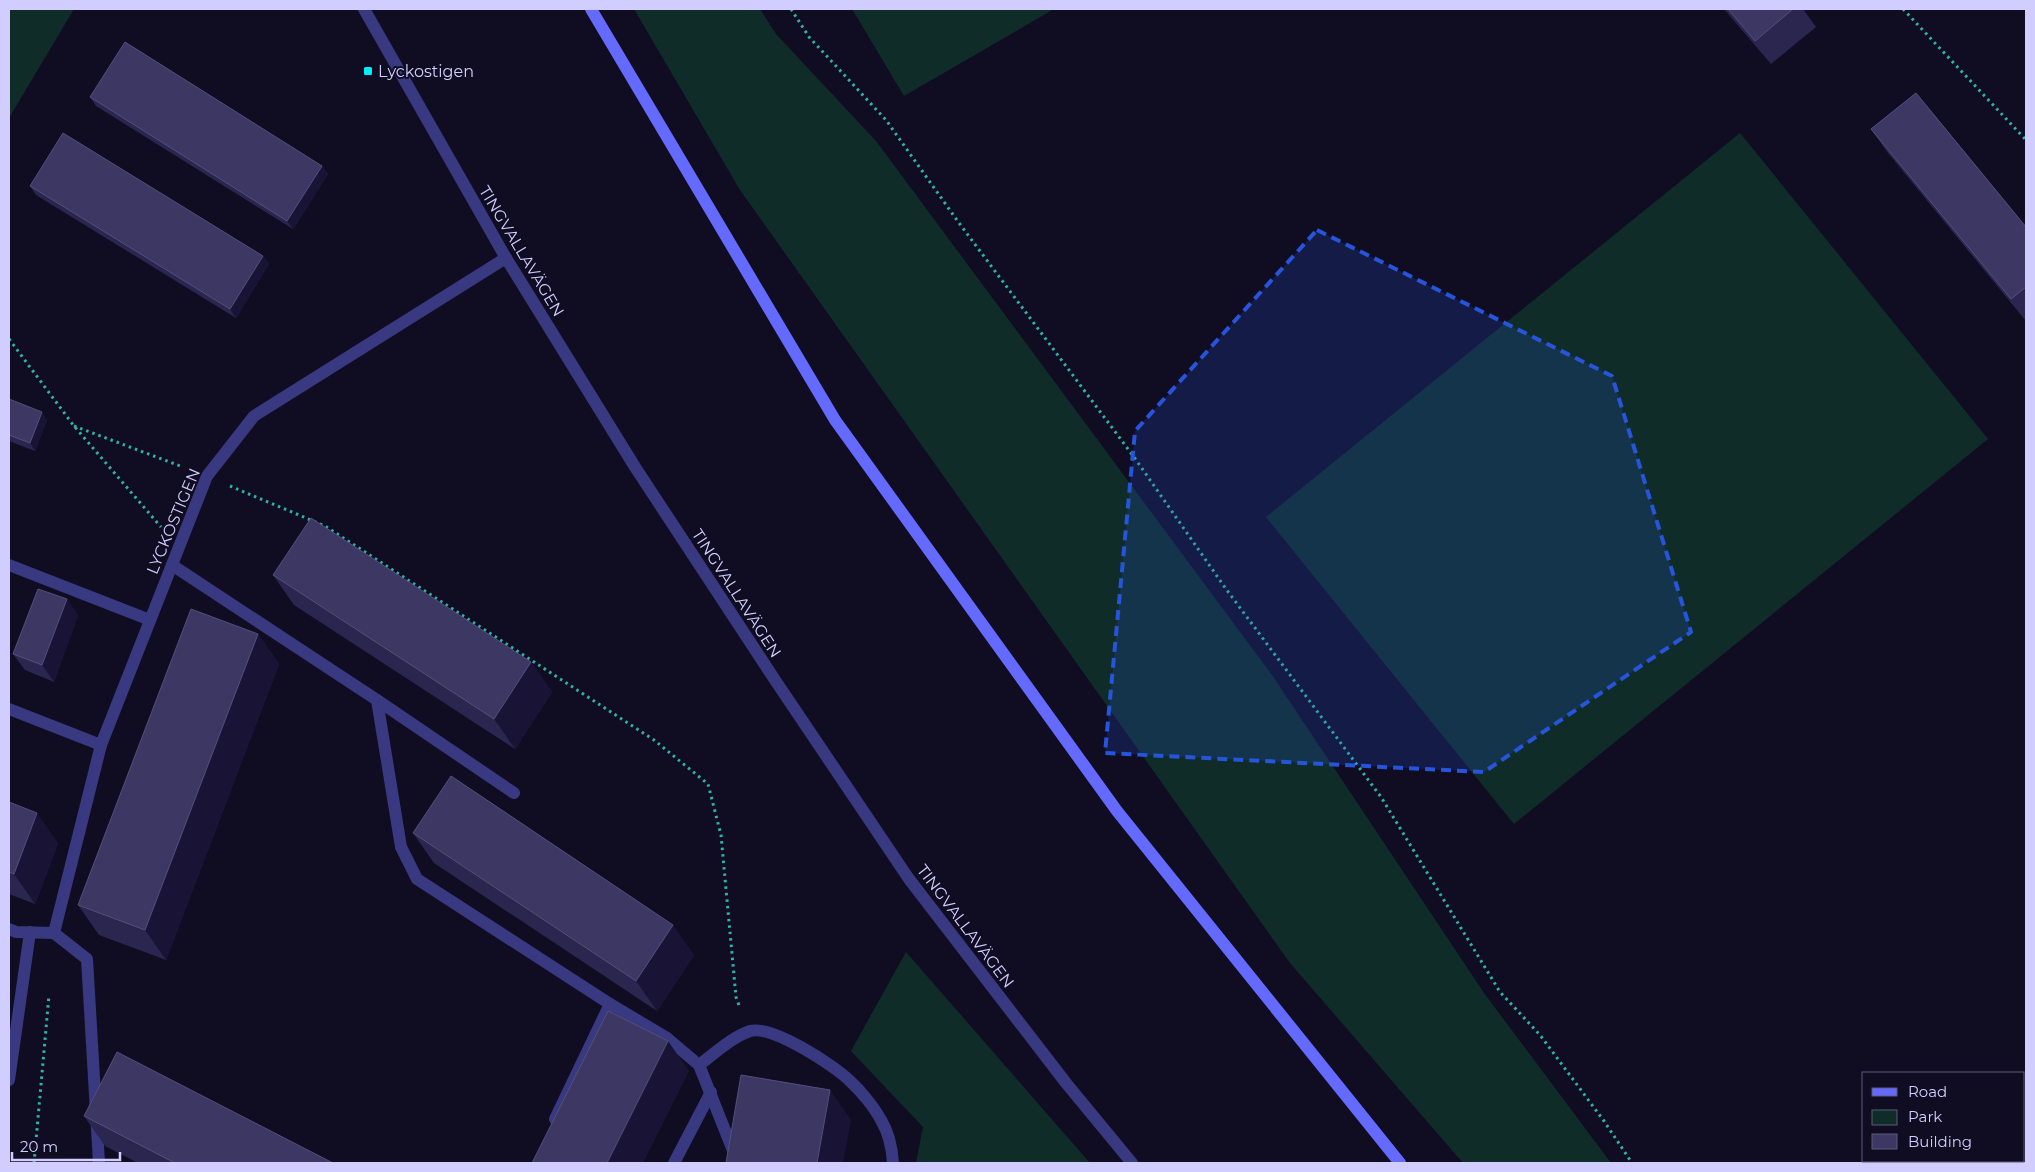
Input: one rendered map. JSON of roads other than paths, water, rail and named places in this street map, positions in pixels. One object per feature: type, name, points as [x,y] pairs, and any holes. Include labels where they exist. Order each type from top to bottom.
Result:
[{"type":"main road","points":[[591,9],[835,420],[1117,811],[1400,1163]]},
{"type":"street","name":"TINGVALLAVÄGEN","points":[[364,9],[506,258],[635,467],[909,879],[1060,1075],[1132,1163]]},
{"type":"street","name":"LYCKOSTIGEN","points":[[54,933],[101,745],[207,476],[254,416],[506,258]]},
{"type":"street","points":[[9,565],[150,620]]},
{"type":"street","points":[[172,565],[514,792]]},
{"type":"street","points":[[377,700],[401,847],[417,879],[610,1004],[667,1038],[699,1065],[738,1163]]},
{"type":"street","points":[[9,709],[101,745]]},
{"type":"street","points":[[9,929],[16,932],[54,933],[87,960],[99,1163]]},
{"type":"street","points":[[9,1080],[30,932]]},
{"type":"street","points":[[550,1128],[610,1004]]},
{"type":"street","points":[[699,1065],[732,1041],[751,1031],[770,1032],[805,1050],[850,1080],[881,1119],[892,1146],[892,1163]]},
{"type":"street","points":[[674,1163],[711,1092]]},
{"type":"place","name":"Lyckostigen","points":[[368,71]]}]
